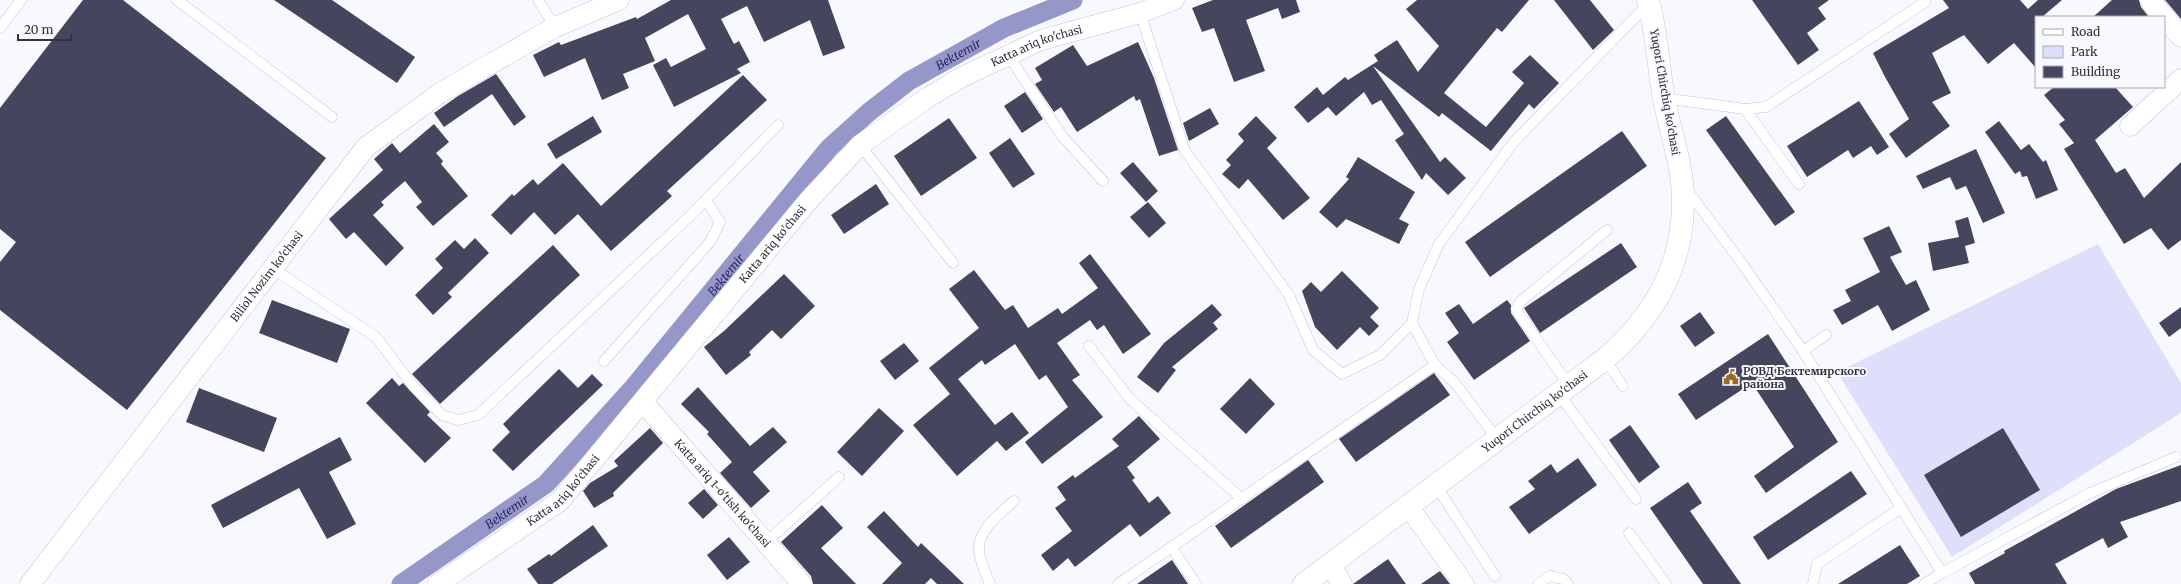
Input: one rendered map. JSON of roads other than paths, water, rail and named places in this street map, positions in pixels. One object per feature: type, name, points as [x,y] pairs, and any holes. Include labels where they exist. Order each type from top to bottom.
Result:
[{"type":"street","name":"Biliol Nozim ko'chasi","points":[[30,584],[366,146],[440,93],[555,27],[619,0]]},
{"type":"street","name":"Katta ariq ko'chasi","points":[[438,584],[560,500],[643,402],[808,201],[860,144],[956,81],[1008,55],[1041,40],[1140,13],[1174,0]]},
{"type":"street","points":[[2150,0],[2163,16]]},
{"type":"street","name":"Yuqori Chirchiq ko'chasi","points":[[1304,584],[1605,359],[1625,342],[1643,321],[1664,286],[1674,259],[1681,229],[1683,199],[1682,184],[1664,98],[1651,1]]},
{"type":"street","points":[[2165,18],[2181,37]]},
{"type":"street","points":[[2130,126],[2181,79]]},
{"type":"street","name":"Katta ariq 1-o'tish ko'chasi","points":[[643,402],[802,584]]},
{"type":"street","points":[[1408,506],[1464,584]]},
{"type":"street","points":[[1330,565],[1342,584]]},
{"type":"lane","points":[[0,28],[21,0]]},
{"type":"lane","points":[[176,0],[332,117]]},
{"type":"lane","points":[[538,0],[555,27]]},
{"type":"lane","points":[[1140,13],[1185,151],[1289,295],[1313,350],[1342,374],[1380,355],[1412,323],[1419,289],[1439,244],[1508,150],[1651,1]]},
{"type":"lane","points":[[1664,98],[1745,110],[1766,107],[1925,2]]},
{"type":"lane","points":[[1008,55],[1062,136],[1103,181]]},
{"type":"lane","points":[[1745,110],[1800,184]]},
{"type":"lane","points":[[272,268],[376,337],[413,386],[442,415],[458,420],[478,415],[706,200],[778,126]]},
{"type":"lane","points":[[860,144],[953,263]]},
{"type":"lane","name":"Yuqori Chirchiq ko'chasi","points":[[1682,184],[1741,262],[1803,351],[1942,573]]},
{"type":"lane","points":[[604,361],[710,242],[720,222],[706,200]]},
{"type":"lane","points":[[1607,230],[1521,301],[1516,309],[1564,390],[1636,499]]},
{"type":"lane","points":[[1412,323],[1435,365],[1456,383],[1498,440]]},
{"type":"lane","points":[[1803,351],[1826,335]]},
{"type":"lane","points":[[1089,346],[1130,399],[1242,499]]},
{"type":"lane","points":[[1605,359],[1623,386]]},
{"type":"lane","points":[[1118,584],[1435,365]]},
{"type":"lane","points":[[1924,584],[2090,493],[2176,457]]},
{"type":"lane","points":[[766,542],[839,477]]},
{"type":"lane","points":[[1436,486],[1495,576]]},
{"type":"lane","points":[[990,584],[979,551],[985,532],[994,518],[1014,501]]},
{"type":"lane","points":[[1813,584],[1818,564],[1901,508]]},
{"type":"lane","points":[[1629,533],[1666,584]]},
{"type":"lane","points":[[1172,548],[1196,584]]},
{"type":"lane","points":[[1538,584],[1550,576],[1564,579],[1568,584]]},
{"type":"waterway","name":"Bektemir","points":[[401,584],[546,484],[632,389],[829,148],[869,112],[909,81],[1004,28],[1073,0]]},
{"type":"place","name":"РОВД Бектемирского района","points":[[1731,377]]}]
